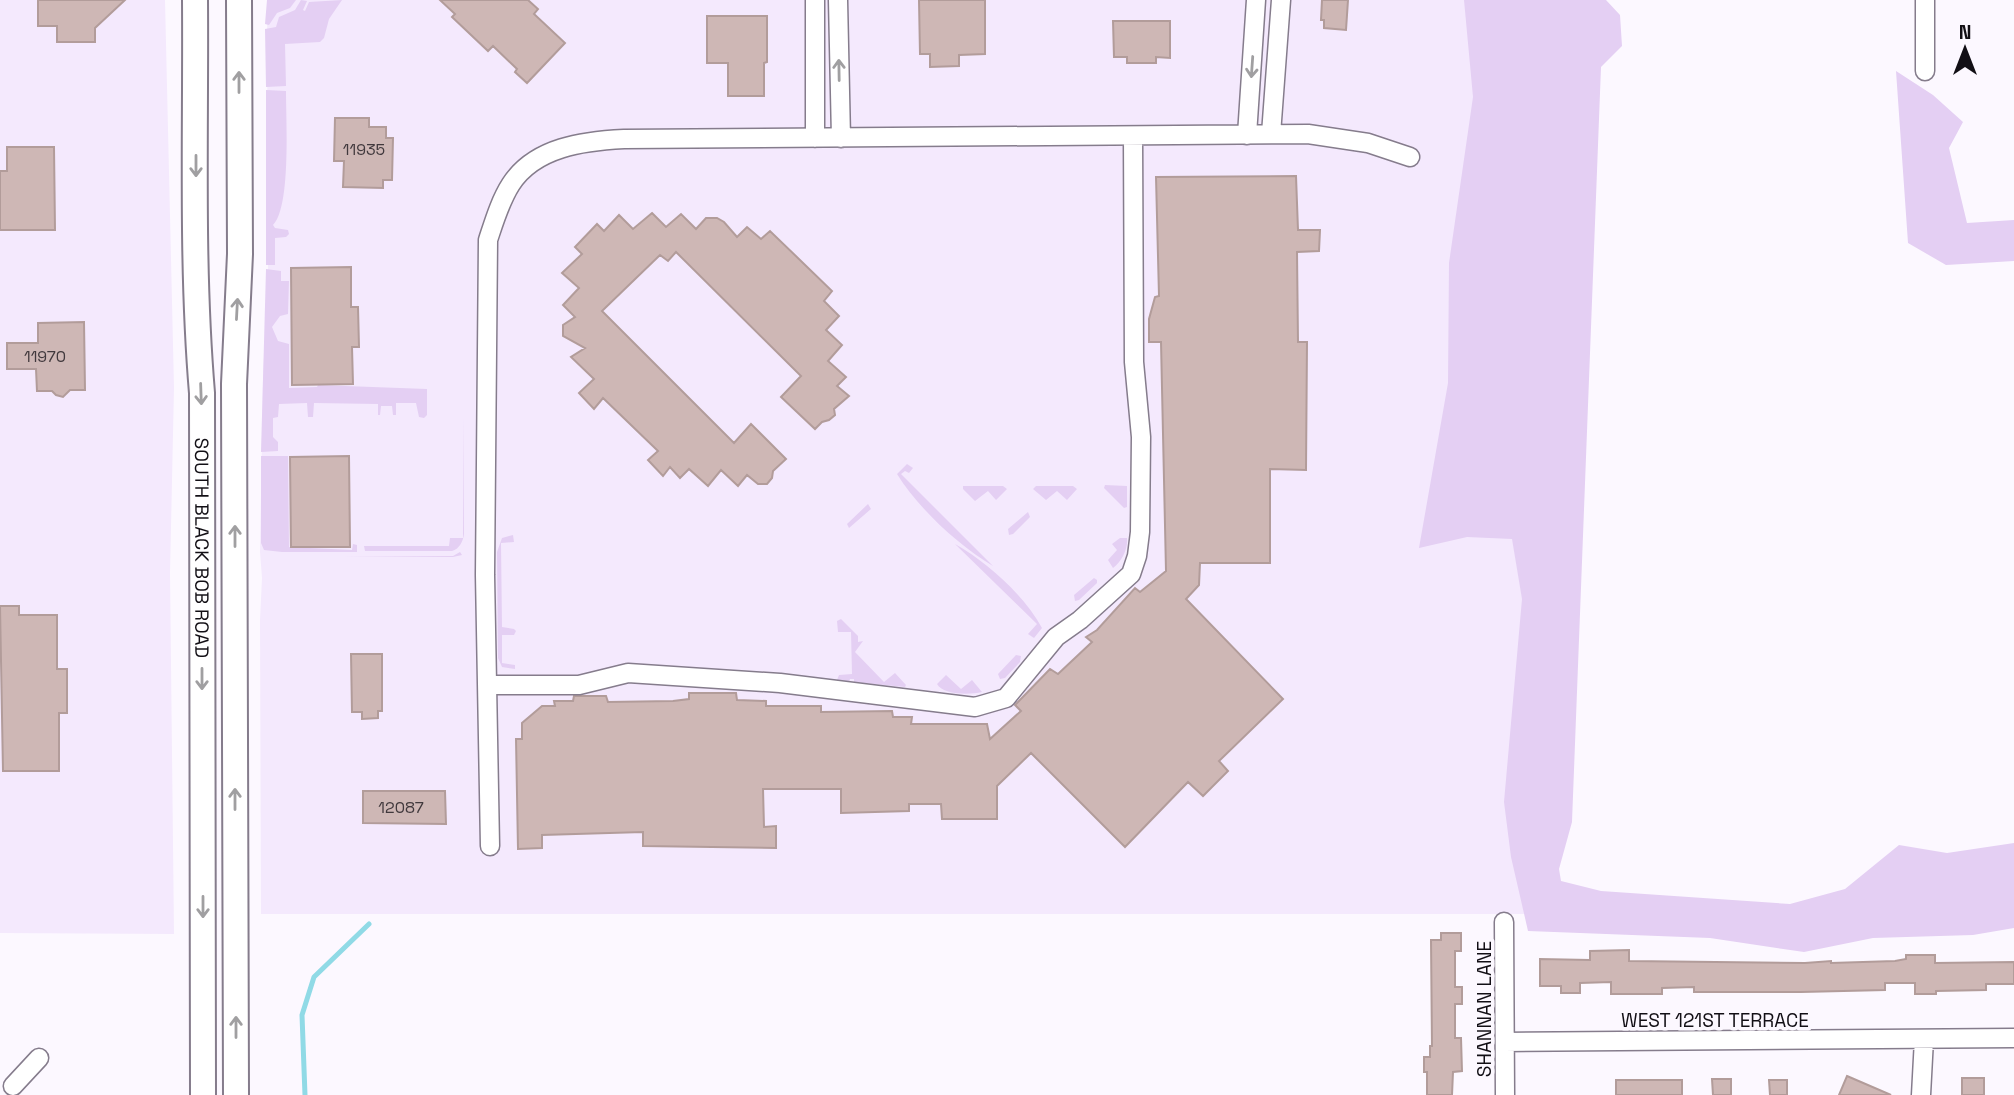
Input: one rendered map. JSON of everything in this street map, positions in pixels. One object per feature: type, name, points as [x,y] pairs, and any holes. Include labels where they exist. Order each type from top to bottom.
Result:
[{"type":"main road","name":"SOUTH BLACK BOB ROAD","points":[[195,0],[197,339],[202,393],[203,1095]]},
{"type":"main road","name":"SOUTH BLACK BOB ROAD","points":[[236,1095],[234,384],[240,254],[239,0]]},
{"type":"street","points":[[815,138],[816,0]]},
{"type":"street","points":[[838,0],[841,138]]},
{"type":"street","points":[[1247,135],[1256,0]]},
{"type":"street","points":[[1271,134],[1281,0]]},
{"type":"street","points":[[1925,0],[1925,71]]},
{"type":"street","points":[[490,846],[485,526],[488,240],[497,212],[511,183],[534,162],[556,150],[586,141],[1271,134],[1308,134],[1358,142],[1410,157]]},
{"type":"street","points":[[487,685],[579,685],[628,673],[780,683],[975,707],[1006,698],[1056,637],[1080,620],[1131,574],[1137,556],[1142,437],[1134,362],[1133,135]]},
{"type":"street","name":"SHANNAN LANE","points":[[1504,922],[1506,1095]]},
{"type":"street","name":"WEST 121ST TERRACE","points":[[1505,1042],[2014,1038]]},
{"type":"street","points":[[1921,1095],[1924,1039]]},
{"type":"street","points":[[10,1086],[39,1058]]},
{"type":"shaded area","points":[[0,0],[165,0],[174,388],[170,573],[174,934],[0,933]]},
{"type":"shaded area","points":[[267,0],[1551,0],[1531,914],[261,914],[260,552],[263,377],[268,280]]},
{"type":"shaded area","points":[[267,0],[296,0],[290,8],[277,13],[269,25],[265,24]]},
{"type":"shaded area","points":[[301,0],[307,1],[303,10],[305,11],[309,2],[342,0],[329,19],[324,38],[320,42],[285,44],[286,86],[266,87],[265,29],[276,27],[279,17],[295,10]]},
{"type":"shaded area","points":[[1464,0],[1606,0],[1620,15],[1622,46],[1601,67],[1572,822],[1559,869],[1561,881],[1601,891],[1790,904],[1845,889],[1899,845],[1947,853],[2014,843],[2014,928],[1973,935],[1873,938],[1804,952],[1710,938],[1528,931],[1511,857],[1504,802],[1522,599],[1512,539],[1467,537],[1419,548],[1448,383],[1449,263],[1473,97]]},
{"type":"shaded area","points":[[1896,71],[1933,95],[1963,122],[1949,148],[1967,223],[2014,220],[2014,261],[1946,265],[1908,243]]},
{"type":"shaded area","points":[[266,90],[286,91],[285,182],[283,201],[273,225],[275,228],[288,230],[289,234],[275,238],[275,265],[266,265]]},
{"type":"shaded area","points":[[266,269],[281,271],[281,281],[289,281],[288,314],[280,316],[272,327],[278,341],[289,344],[289,388],[318,385],[427,389],[427,415],[424,418],[419,417],[416,403],[396,403],[396,415],[393,415],[392,406],[381,406],[378,415],[378,404],[314,403],[313,417],[308,417],[307,403],[279,404],[278,417],[273,418],[273,437],[278,442],[278,451],[261,452]]},
{"type":"shaded area","points":[[463,417],[464,534],[463,540],[460,545],[452,551],[365,551],[364,546],[449,546],[450,538],[463,538]]},
{"type":"shaded area","points":[[261,456],[288,456],[289,547],[352,550],[353,544],[357,545],[357,552],[264,550],[261,543]]},
{"type":"shaded area","points":[[907,464],[913,468],[909,473],[905,471],[901,474],[993,566],[953,537],[916,500],[897,474]]},
{"type":"shaded area","points":[[1105,485],[1127,486],[1127,507],[1124,508],[1104,488]]},
{"type":"shaded area","points":[[963,486],[1003,486],[1007,489],[996,500],[988,491],[975,501]]},
{"type":"shaded area","points":[[1036,486],[1073,486],[1077,489],[1067,500],[1057,491],[1046,500],[1033,489]]},
{"type":"shaded area","points":[[868,504],[871,509],[849,528],[847,524]]},
{"type":"shaded area","points":[[1028,512],[1030,517],[1009,535],[1008,529]]},
{"type":"shaded area","points":[[513,535],[514,542],[501,543],[502,627],[516,631],[514,635],[502,635],[502,663],[515,665],[515,669],[502,667],[498,658],[497,552],[502,538]]},
{"type":"shaded area","points":[[1120,538],[1127,538],[1126,546],[1122,558],[1113,568],[1108,560],[1117,550],[1112,544]]},
{"type":"shaded area","points":[[955,544],[992,570],[1025,603],[1042,628],[1034,638],[1028,634],[1037,624]]},
{"type":"shaded area","points":[[460,552],[462,555],[453,557],[343,557],[453,556]]},
{"type":"shaded area","points":[[1094,578],[1097,583],[1075,601],[1074,595]]},
{"type":"shaded area","points":[[841,619],[858,636],[858,642],[863,641],[855,652],[884,682],[895,673],[905,687],[854,682],[854,679],[849,682],[837,680],[839,675],[852,674],[851,632],[838,632],[837,621]]},
{"type":"shaded area","points":[[1016,655],[1021,656],[1020,662],[1005,678],[1000,679],[998,674]]},
{"type":"shaded area","points":[[946,675],[961,689],[972,680],[982,692],[964,694],[940,688],[937,684]]},
{"type":"building","points":[[38,0],[125,0],[95,28],[95,42],[57,42],[57,26],[38,26]]},
{"type":"building","points":[[440,0],[528,0],[538,9],[534,14],[565,43],[527,83],[515,72],[517,69],[493,46],[488,51],[452,17],[455,14]]},
{"type":"building","points":[[919,0],[985,0],[985,54],[959,55],[959,66],[930,67],[930,54],[920,54]]},
{"type":"building","points":[[1322,0],[1348,0],[1346,30],[1324,28],[1324,20],[1321,20]]},
{"type":"building","points":[[707,16],[767,16],[764,96],[728,96],[728,63],[707,63]]},
{"type":"building","points":[[1113,21],[1170,21],[1170,58],[1156,57],[1156,63],[1127,63],[1127,57],[1114,57]]},
{"type":"building","points":[[335,118],[369,118],[369,127],[386,127],[386,138],[393,138],[392,180],[383,180],[383,188],[343,187],[344,161],[334,161]]},
{"type":"building","points":[[7,147],[54,147],[55,230],[0,230],[0,171],[7,171]]},
{"type":"building","points":[[1296,176],[1298,230],[1320,230],[1319,251],[1297,252],[1298,342],[1307,342],[1306,470],[1270,469],[1270,563],[1200,563],[1199,585],[1186,599],[1283,699],[1219,761],[1228,771],[1203,796],[1188,782],[1125,847],[1031,753],[997,786],[997,819],[942,819],[941,804],[909,804],[909,811],[841,813],[841,789],[763,789],[764,827],[776,826],[776,848],[643,846],[643,832],[542,835],[542,848],[518,849],[516,739],[522,739],[522,723],[542,706],[555,706],[554,701],[573,701],[574,696],[606,696],[608,702],[673,701],[689,699],[689,693],[736,693],[737,700],[766,701],[766,706],[821,706],[821,712],[892,711],[893,717],[912,717],[911,724],[987,724],[990,739],[1021,711],[1015,705],[1050,669],[1058,674],[1092,642],[1086,637],[1097,630],[1135,588],[1140,592],[1166,571],[1161,342],[1149,342],[1149,319],[1155,297],[1159,296],[1156,177]]},
{"type":"building","points":[[652,213],[666,227],[681,214],[696,229],[706,218],[717,218],[737,237],[747,227],[761,239],[770,231],[832,291],[824,301],[839,316],[826,330],[842,345],[828,361],[846,377],[837,386],[849,396],[834,409],[835,415],[815,429],[781,397],[801,376],[676,252],[668,261],[660,255],[602,311],[734,443],[751,424],[786,459],[773,471],[767,484],[758,484],[747,475],[738,486],[721,470],[708,486],[689,469],[680,478],[670,467],[663,476],[648,460],[658,451],[603,398],[594,409],[579,393],[594,379],[571,357],[585,348],[563,336],[563,325],[575,317],[563,305],[579,288],[562,273],[582,254],[575,247],[597,224],[604,231],[619,215],[633,229]]},
{"type":"building","points":[[351,267],[351,307],[358,307],[359,347],[352,347],[353,384],[292,385],[291,268]]},
{"type":"building","points":[[84,322],[85,390],[70,390],[63,397],[52,391],[37,391],[36,369],[7,369],[7,343],[38,343],[38,323]]},
{"type":"building","points":[[349,456],[350,547],[291,547],[290,457]]},
{"type":"building","points":[[0,606],[19,606],[19,615],[57,615],[57,669],[67,669],[67,713],[59,713],[59,771],[3,771]]},
{"type":"building","points":[[351,654],[382,654],[382,711],[378,711],[378,718],[362,719],[362,712],[352,712]]},
{"type":"building","points":[[363,791],[445,791],[446,824],[363,823]]},
{"type":"building","points":[[1441,933],[1461,933],[1461,951],[1455,951],[1455,987],[1462,987],[1462,1004],[1455,1004],[1455,1038],[1461,1038],[1462,1071],[1453,1072],[1452,1095],[1427,1095],[1424,1057],[1430,1057],[1432,1046],[1431,940],[1441,940]]},
{"type":"building","points":[[1629,950],[1629,961],[1831,963],[1895,961],[1906,959],[1906,955],[1935,955],[1935,963],[2014,962],[2014,984],[1986,984],[1986,990],[1936,991],[1936,994],[1915,994],[1915,983],[1885,983],[1885,990],[1801,992],[1694,992],[1694,987],[1662,988],[1662,994],[1611,994],[1611,982],[1580,983],[1580,993],[1561,993],[1561,986],[1540,986],[1540,959],[1590,960],[1590,951]]},
{"type":"building","points":[[1847,1076],[1891,1095],[1839,1095]]},
{"type":"building","points":[[1962,1078],[1984,1078],[1984,1095],[1962,1095]]},
{"type":"building","points":[[1712,1079],[1731,1079],[1731,1095],[1713,1095]]},
{"type":"building","points":[[1616,1080],[1682,1080],[1682,1095],[1616,1095]]},
{"type":"building","points":[[1769,1080],[1787,1080],[1787,1095],[1770,1095]]},
{"type":"waterway","points":[[305,1095],[302,1015],[314,977],[369,924]]}]
